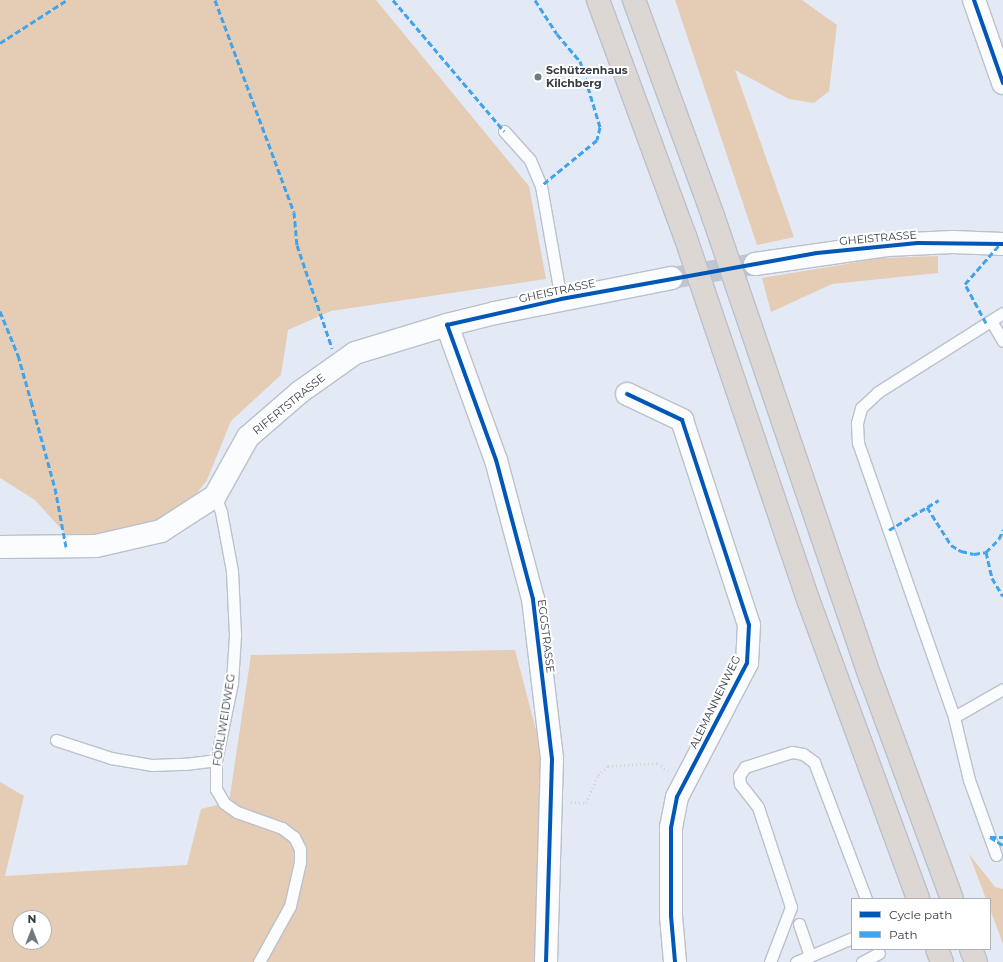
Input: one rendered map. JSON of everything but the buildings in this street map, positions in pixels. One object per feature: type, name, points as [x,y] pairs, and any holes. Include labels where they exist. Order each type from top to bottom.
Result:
[{"type":"highway","points":[[598,0],[685,236],[809,602],[918,898]]},
{"type":"highway","points":[[634,0],[712,216],[871,679],[952,898]]},
{"type":"highway","points":[[937,950],[942,962]]},
{"type":"highway","points":[[971,950],[976,962]]},
{"type":"street","points":[[974,0],[1003,83]]},
{"type":"street","name":"GHEISTRASSE","points":[[755,264],[830,251],[887,245],[953,242],[1003,244]]},
{"type":"street","name":"GHEISTRASSE","points":[[447,325],[561,299],[672,278]]},
{"type":"street","name":"RIFERTSTRASSE","points":[[0,547],[96,546],[161,531],[215,496],[248,437],[300,392],[356,353],[447,325]]},
{"type":"street","name":"EGGSTRASSE","points":[[447,325],[496,460],[533,599],[552,759],[552,800],[546,962]]},
{"type":"street","name":"ALEMANNENWEG","points":[[628,394],[682,420],[749,625],[747,662],[677,797],[671,828],[671,916],[675,962]]},
{"type":"lane","points":[[504,130],[530,160],[541,186],[561,299]]},
{"type":"lane","points":[[996,855],[969,780],[954,717],[858,443],[857,423],[861,408],[878,392],[1003,313]]},
{"type":"lane","points":[[991,320],[1003,341]]},
{"type":"lane","name":"FÖRLIWEIDWEG","points":[[215,496],[222,512],[232,571],[235,634],[232,683],[216,760],[216,789],[224,803],[237,812],[282,828],[294,837],[300,849],[300,862],[290,906],[259,962]]},
{"type":"lane","points":[[954,717],[1003,689]]},
{"type":"lane","points":[[56,740],[110,758],[152,765],[185,764],[216,760]]},
{"type":"lane","points":[[770,962],[791,907],[758,807],[740,784],[739,776],[745,767],[792,752],[803,754],[814,762],[866,898]]},
{"type":"lane","points":[[799,924],[810,956]]},
{"type":"lane","points":[[796,962],[851,938]]},
{"type":"lane","points":[[862,962],[878,954]]},
{"type":"path","points":[[552,800],[586,803],[598,775],[608,766],[658,763],[685,782]]},
{"type":"shaded area","points":[[0,0],[376,0],[529,186],[546,279],[331,311],[288,330],[281,375],[231,421],[207,480],[190,502],[160,523],[72,541],[35,500],[0,478]]},
{"type":"shaded area","points":[[675,0],[802,0],[837,25],[829,91],[814,103],[789,99],[735,70],[794,237],[757,245]]},
{"type":"shaded area","points":[[938,256],[938,273],[832,284],[771,312],[762,278],[882,258]]},
{"type":"shaded area","points":[[515,650],[556,806],[539,962],[0,962],[0,782],[24,796],[5,876],[187,865],[201,809],[229,802],[251,655]]},
{"type":"shaded area","points":[[969,854],[995,887],[1003,889],[1003,944],[991,912],[991,898],[986,898]]},
{"type":"tunnel","points":[[672,278],[755,264]]},
{"type":"marked path","points":[[0,43],[67,0]]},
{"type":"marked path","points":[[215,0],[294,212],[297,245],[332,348]]},
{"type":"marked path","points":[[393,0],[504,131]]},
{"type":"marked path","points":[[535,0],[557,34],[580,61],[600,127],[597,140],[541,186]]},
{"type":"marked path","points":[[986,323],[965,284],[1000,244]]},
{"type":"marked path","points":[[0,311],[18,355],[31,401],[55,488],[66,547]]},
{"type":"marked path","points":[[889,530],[939,500]]},
{"type":"marked path","points":[[927,507],[951,545],[961,551],[974,554],[986,552],[999,539],[1003,530]]},
{"type":"marked path","points":[[986,552],[992,578],[1003,596]]},
{"type":"marked path","points":[[990,837],[1003,845]]},
{"type":"marked path","points":[[990,837],[1003,837]]},
{"type":"cycle path","points":[[974,0],[1003,83]]},
{"type":"cycle path","points":[[546,962],[552,759],[533,599],[496,460],[447,325],[561,299],[817,253],[918,243],[1003,244]]},
{"type":"cycle path","points":[[627,394],[682,420],[749,625],[747,663],[677,797],[671,828],[671,916],[675,962]]},
{"type":"place","name":"Schützenhaus Kilchberg","points":[[538,77]]}]
